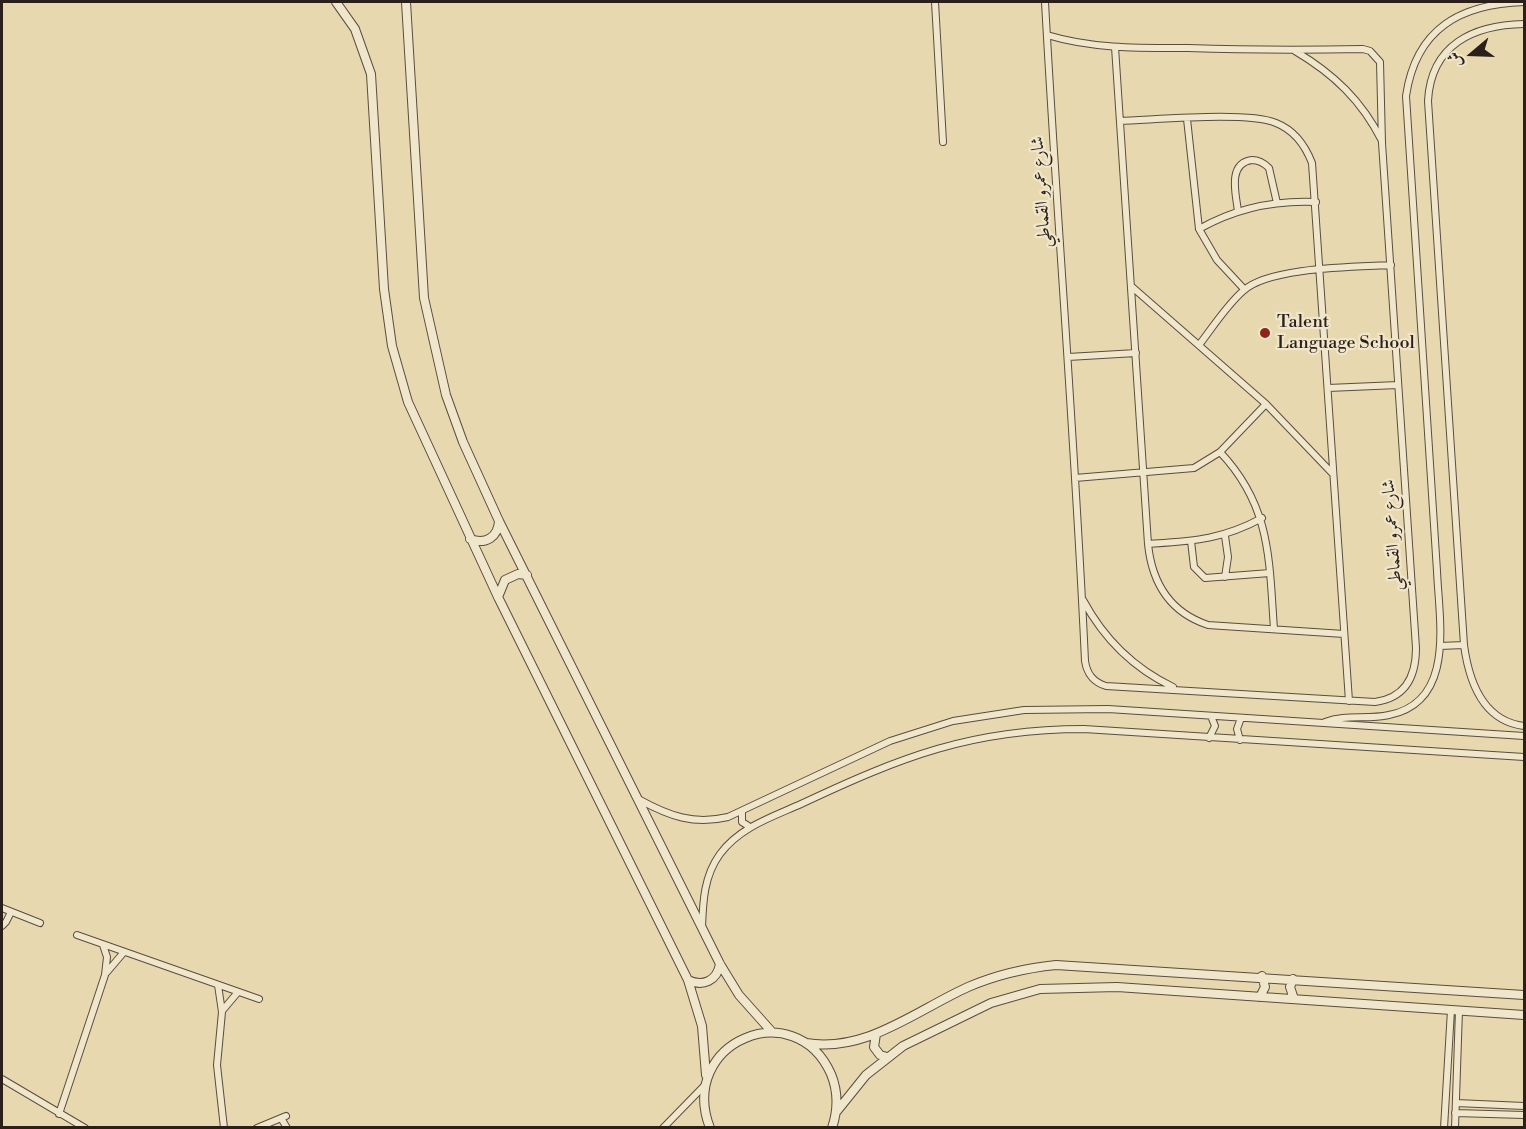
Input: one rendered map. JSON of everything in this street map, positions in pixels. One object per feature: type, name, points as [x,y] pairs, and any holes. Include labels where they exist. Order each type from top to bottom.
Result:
[{"type":"street","points":[[336,2],[358,36],[371,74],[384,289],[397,365],[419,429],[470,539],[688,980],[702,1026],[706,1075],[704,1112],[710,1128]]},
{"type":"street","points":[[406,2],[418,232],[428,322],[453,416],[500,521],[720,964],[739,995],[772,1032]]},
{"type":"street","points":[[934,2],[943,142]]},
{"type":"street","name":"شارع عمرو القماطي","points":[[1045,2],[1047,35],[1068,357],[1085,661],[1091,677],[1106,686],[1375,702],[1395,697],[1404,690],[1414,671],[1416,648],[1382,143],[1381,69],[1376,56],[1363,49],[1115,47],[1080,44],[1047,35]]},
{"type":"street","points":[[1323,723],[1341,717],[1388,716],[1405,709],[1422,696],[1434,679],[1440,646],[1406,96],[1418,56],[1445,24],[1480,6],[1524,2]]},
{"type":"street","points":[[1524,24],[1492,26],[1462,38],[1441,59],[1428,92],[1464,645],[1472,681],[1485,705],[1501,720],[1524,726]]},
{"type":"street","points":[[1115,47],[1148,544],[1150,561],[1158,584],[1166,598],[1182,614],[1208,625],[1344,634]]},
{"type":"street","name":"شارع عمرو القماطي","points":[[1295,50],[1344,86],[1366,113],[1382,143]]},
{"type":"street","points":[[1187,119],[1199,229],[1217,260],[1244,289]]},
{"type":"street","points":[[1120,121],[1258,119],[1284,127],[1300,141],[1312,163],[1349,701]]},
{"type":"street","points":[[1238,211],[1235,175],[1240,165],[1250,160],[1261,161],[1269,168],[1276,203]]},
{"type":"street","points":[[1199,229],[1238,211],[1276,203],[1316,202]]},
{"type":"street","points":[[1199,345],[1244,289],[1281,275],[1390,265]]},
{"type":"street","points":[[1131,286],[1266,404],[1333,474]]},
{"type":"street","points":[[1068,357],[1136,353]]},
{"type":"street","points":[[1328,388],[1398,385]]},
{"type":"street","points":[[1075,478],[1194,468],[1220,452],[1266,404]]},
{"type":"street","points":[[1220,452],[1245,483],[1262,518],[1270,573],[1274,629]]},
{"type":"street","points":[[1148,544],[1224,536],[1262,518]]},
{"type":"street","points":[[470,539],[479,542],[492,537],[498,530],[500,521]]},
{"type":"street","points":[[1224,536],[1228,557],[1225,577]]},
{"type":"street","points":[[1191,541],[1196,572],[1205,578],[1270,573]]},
{"type":"street","points":[[498,597],[502,584],[509,577],[527,575]]},
{"type":"street","name":"شارع عمرو القماطي","points":[[1082,599],[1100,628],[1123,654],[1148,674],[1176,689]]},
{"type":"street","points":[[1440,646],[1464,645]]},
{"type":"street","points":[[640,800],[668,815],[698,821],[713,820],[742,811],[870,749],[931,727],[974,716],[1024,710],[1071,708],[1524,736]]},
{"type":"street","points":[[1209,738],[1215,726],[1211,716]]},
{"type":"street","points":[[1240,740],[1237,729],[1241,718]]},
{"type":"street","points":[[702,928],[703,898],[711,870],[727,845],[750,827],[885,765],[929,749],[974,738],[1018,732],[1084,729],[1524,758]]},
{"type":"street","points":[[742,811],[742,822],[750,827]]},
{"type":"street","points":[[2,908],[40,922]]},
{"type":"street","points":[[2,926],[11,912]]},
{"type":"street","points":[[77,935],[259,999]]},
{"type":"street","points":[[59,1114],[105,975],[107,963],[103,945]]},
{"type":"street","points":[[105,975],[124,952]]},
{"type":"street","points":[[688,980],[696,983],[709,981],[718,972],[720,964]]},
{"type":"street","points":[[806,1043],[839,1044],[876,1034],[968,987],[1038,967],[1093,966],[1524,994]]},
{"type":"street","points":[[1260,997],[1265,987],[1262,976]]},
{"type":"street","points":[[1293,979],[1290,987],[1294,999]]},
{"type":"street","points":[[218,985],[222,1011],[217,1065],[224,1128]]},
{"type":"street","points":[[837,1111],[862,1080],[887,1057],[970,1012],[991,1003],[1040,989],[1117,987],[1524,1015]]},
{"type":"street","points":[[222,1011],[238,992]]},
{"type":"street","points":[[1455,1010],[1458,1052],[1455,1128]]},
{"type":"street","points":[[1444,1128],[1449,1052],[1455,1010]]},
{"type":"street","points":[[706,1075],[719,1056],[734,1043],[752,1035],[772,1032],[790,1035],[806,1043],[825,1061],[836,1085],[837,1111],[832,1127]]},
{"type":"street","points":[[876,1034],[874,1047],[880,1055],[887,1057]]},
{"type":"street","points":[[1449,1052],[1458,1052]]},
{"type":"street","points":[[2,1078],[82,1127]]},
{"type":"street","points":[[663,1128],[704,1086]]},
{"type":"street","points":[[1456,1103],[1524,1106]]},
{"type":"street","points":[[1455,1113],[1524,1115]]},
{"type":"street","points":[[257,1128],[283,1117],[287,1128]]},
{"type":"place","name":"Talent Language School","points":[[1265,333]]}]
